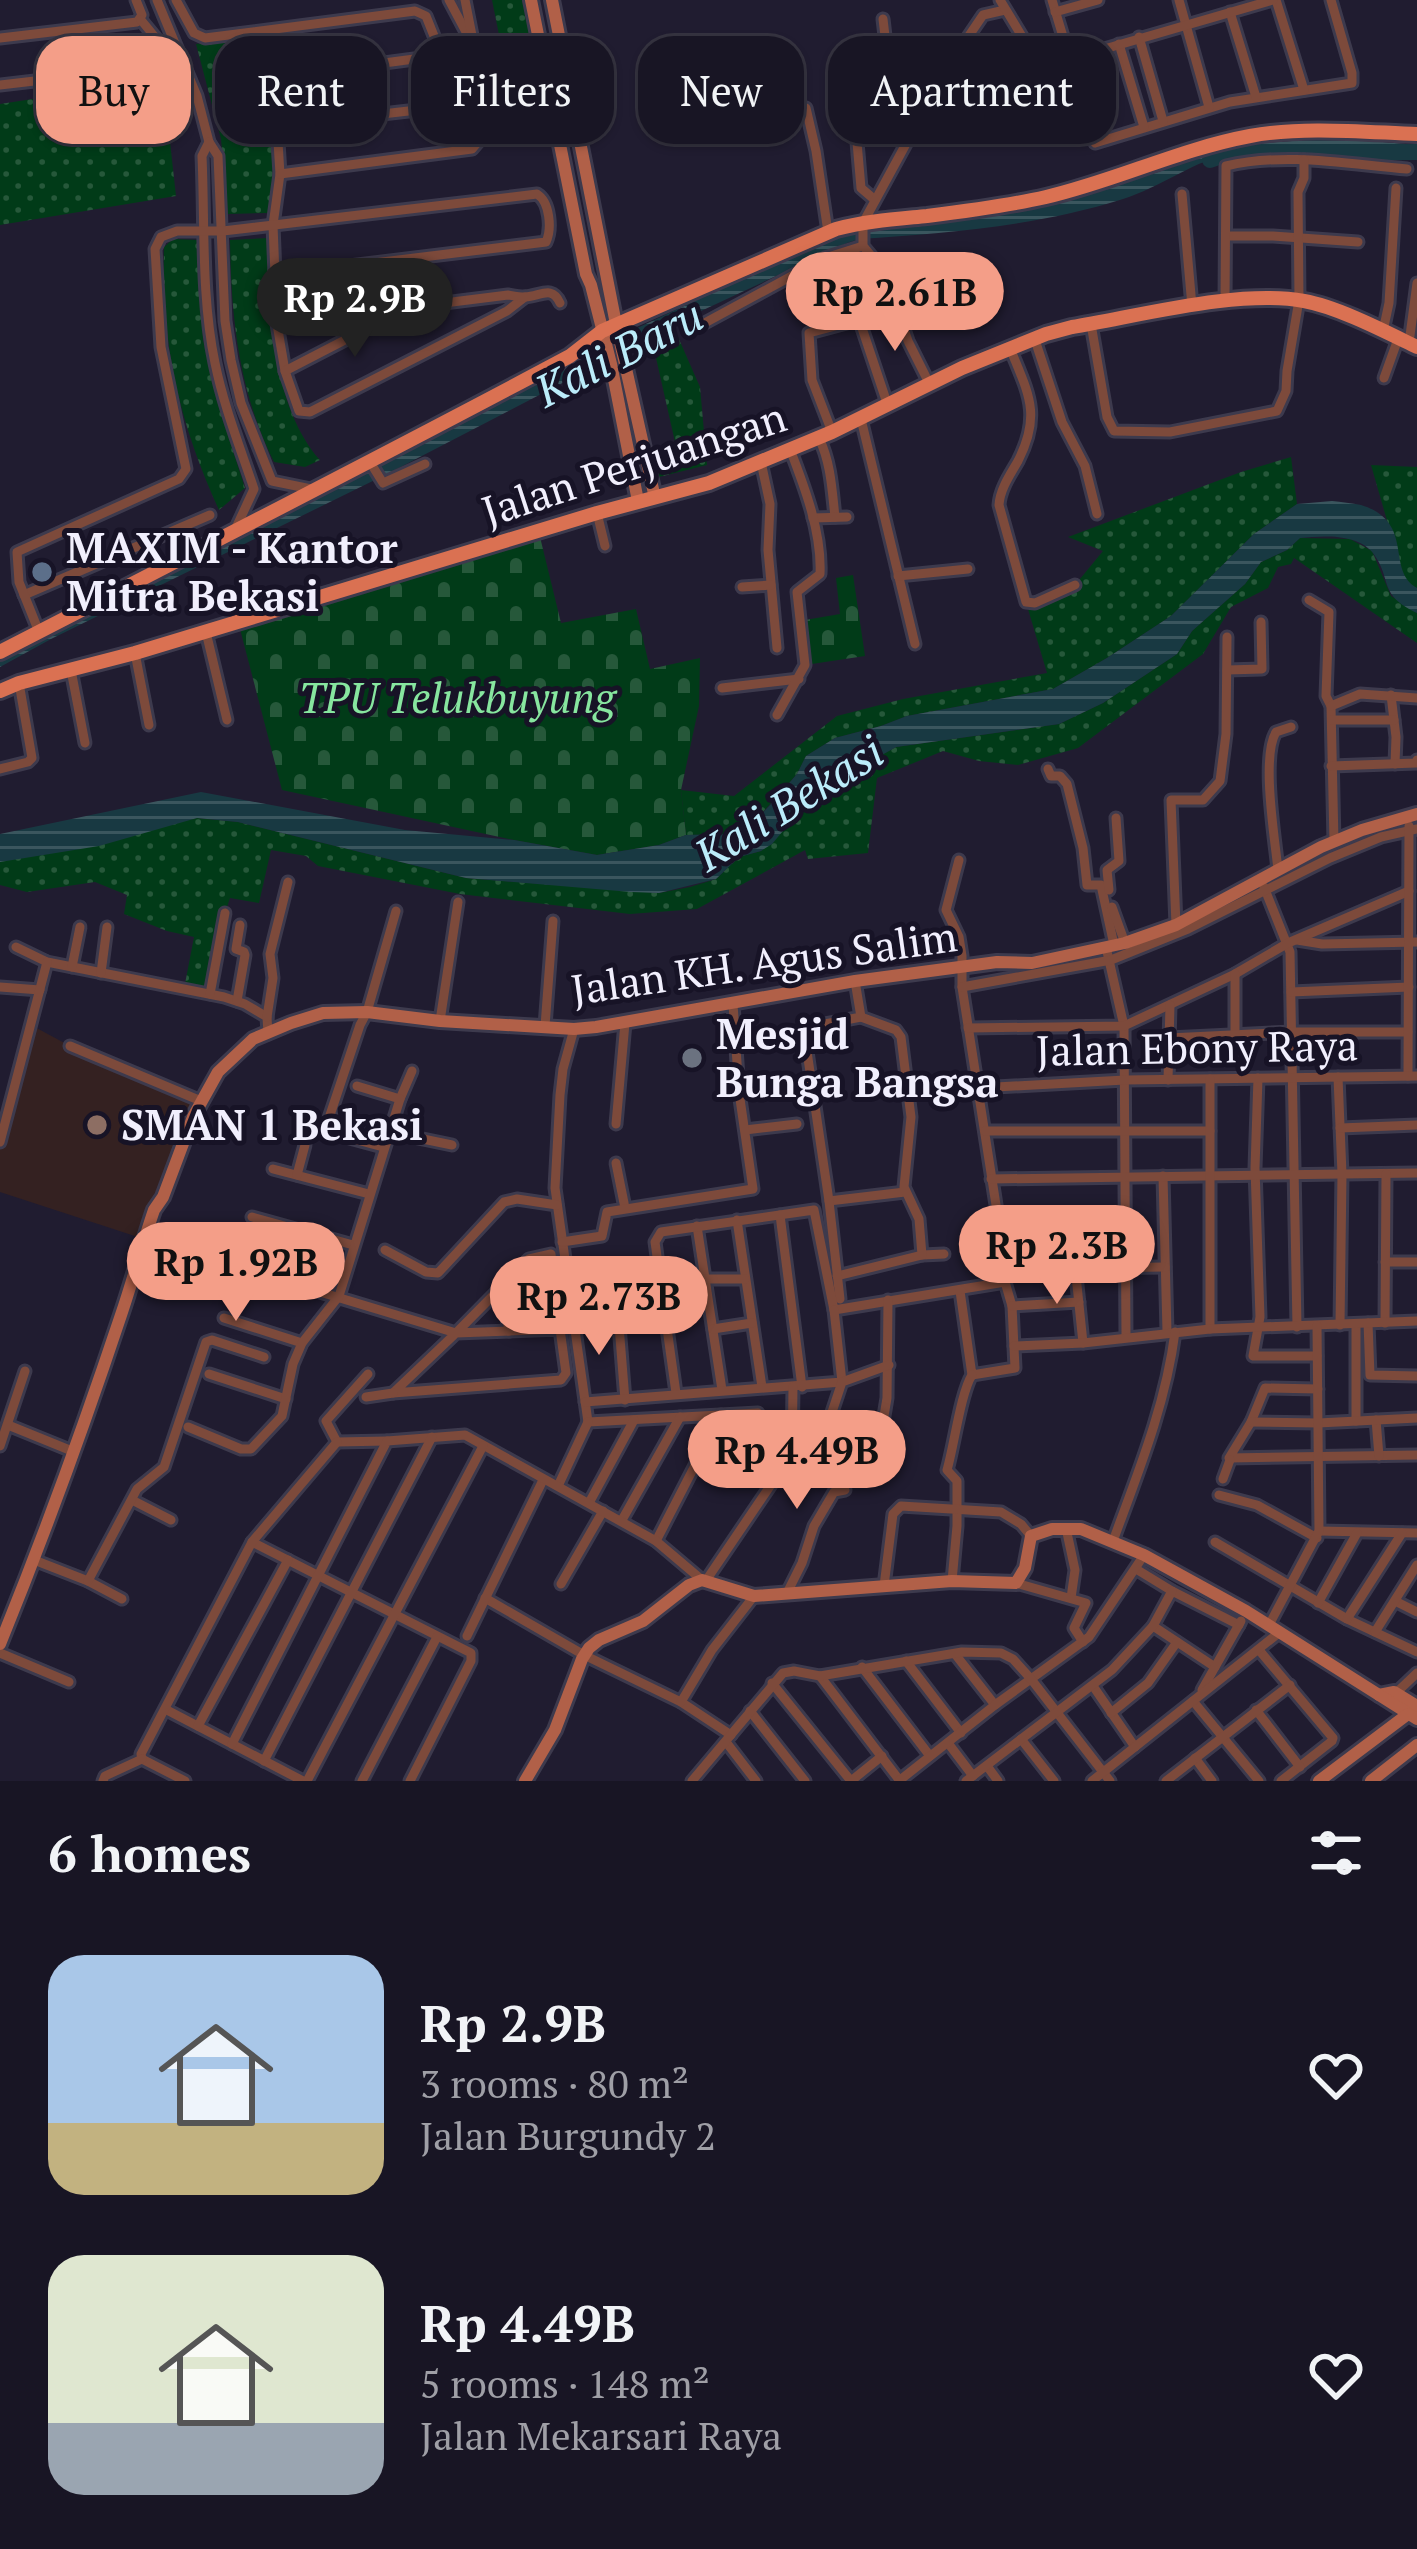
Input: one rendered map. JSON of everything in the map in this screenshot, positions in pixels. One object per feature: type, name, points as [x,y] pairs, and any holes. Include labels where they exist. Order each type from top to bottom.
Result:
[{"type":"main road","points":[[0,652],[371,464],[611,333],[828,232],[1045,197],[1252,136],[1346,131],[1417,134]]},
{"type":"main road","name":"Jalan Perjuangan","points":[[0,691],[709,483],[825,435],[1010,348],[1059,331],[1226,302],[1299,300],[1402,340]]},
{"type":"street","points":[[136,0],[142,15],[139,21]]},
{"type":"street","points":[[157,0],[218,156],[231,360],[245,415],[272,481]]},
{"type":"street","points":[[176,0],[194,33],[205,38],[416,11],[426,16],[440,51],[437,56],[387,63]]},
{"type":"street","points":[[448,0],[468,36]]},
{"type":"street","points":[[465,0],[471,36]]},
{"type":"street","points":[[531,0],[538,36]]},
{"type":"street","points":[[551,0],[558,36]]},
{"type":"street","points":[[1052,0],[1063,36]]},
{"type":"street","points":[[1055,12],[1098,0]]},
{"type":"street","points":[[1179,0],[1209,107]]},
{"type":"street","points":[[1116,45],[1275,0],[1304,90]]},
{"type":"street","points":[[1116,135],[1209,107],[1353,82],[1331,0]]},
{"type":"street","points":[[930,385],[895,310],[884,272],[862,243],[863,224],[913,131],[1051,95],[1003,5],[983,15],[969,36]]},
{"type":"street","points":[[1230,12],[1256,97]]},
{"type":"street","points":[[883,19],[885,36]]},
{"type":"street","points":[[0,38],[139,21]]},
{"type":"street","points":[[0,85],[160,67],[164,63],[155,37],[139,21]]},
{"type":"street","points":[[1139,38],[1163,121]]},
{"type":"street","points":[[1119,44],[1144,127]]},
{"type":"street","points":[[280,174],[472,149],[478,142],[469,109],[461,105],[387,113]]},
{"type":"street","points":[[806,108],[828,232]]},
{"type":"street","points":[[209,142],[202,156],[209,322],[225,405],[254,489]]},
{"type":"street","points":[[278,144],[280,174],[273,225],[277,324],[285,371],[297,408],[305,413],[514,307],[525,297]]},
{"type":"street","points":[[560,144],[588,280],[611,333]]},
{"type":"street","points":[[580,144],[608,281],[611,333],[655,498]]},
{"type":"street","points":[[857,144],[861,188],[875,200]]},
{"type":"street","points":[[1091,324],[1113,430],[1171,432],[1280,409],[1299,300],[1299,187],[1304,160]]},
{"type":"street","points":[[1226,302],[1226,166],[1304,160],[1407,169]]},
{"type":"street","points":[[1396,188],[1389,303],[1402,340]]},
{"type":"street","points":[[39,632],[17,570],[17,552],[184,475],[187,463],[161,347],[155,249],[161,237],[176,231],[206,232],[537,194],[546,205],[546,242],[275,275]]},
{"type":"street","points":[[1182,194],[1192,307]]},
{"type":"street","points":[[571,199],[590,196]]},
{"type":"street","points":[[1226,236],[1358,242]]},
{"type":"street","points":[[700,325],[862,243]]},
{"type":"street","points":[[588,280],[592,266],[604,266]]},
{"type":"street","points":[[588,280],[599,287],[608,281]]},
{"type":"street","points":[[1384,378],[1402,340],[1417,283]]},
{"type":"street","points":[[277,324],[550,292],[560,303]]},
{"type":"street","points":[[851,296],[888,406]]},
{"type":"street","points":[[285,371],[404,309]]},
{"type":"street","points":[[814,518],[841,518],[812,380],[808,337],[895,310]]},
{"type":"street","points":[[1035,340],[1062,422],[1088,474],[1096,514]]},
{"type":"street","points":[[1010,348],[1030,404],[1032,425],[1000,493],[1004,525],[1026,602],[1035,603],[1076,585]]},
{"type":"street","points":[[618,363],[638,501]]},
{"type":"street","points":[[860,419],[915,644]]},
{"type":"street","points":[[776,715],[805,664],[797,592],[820,574],[814,518],[790,449]]},
{"type":"street","points":[[761,462],[770,504],[767,537],[777,648]]},
{"type":"street","points":[[371,464],[385,482],[425,464]]},
{"type":"street","points":[[232,535],[254,489],[272,481],[316,490]]},
{"type":"street","points":[[597,513],[604,546]]},
{"type":"street","points":[[24,595],[210,515]]},
{"type":"street","points":[[898,576],[968,569]]},
{"type":"street","points":[[742,587],[771,585]]},
{"type":"street","points":[[1309,600],[1329,612],[1327,696],[1332,720],[1334,842]]},
{"type":"street","points":[[1227,670],[1261,670],[1262,622]]},
{"type":"street","points":[[206,632],[227,720]]},
{"type":"street","points":[[1176,925],[1171,800],[1203,800],[1220,781],[1226,734],[1227,637]]},
{"type":"street","points":[[135,653],[149,725]]},
{"type":"street","points":[[70,670],[85,743]]},
{"type":"street","points":[[722,688],[799,679]]},
{"type":"street","points":[[0,769],[32,758],[19,682]]},
{"type":"street","points":[[1331,706],[1360,694],[1417,698]]},
{"type":"street","points":[[1391,694],[1395,764]]},
{"type":"street","points":[[1332,720],[1394,720]]},
{"type":"street","points":[[1278,870],[1270,742],[1276,732],[1291,727]]},
{"type":"street","points":[[1331,766],[1417,760]]},
{"type":"street","points":[[1048,769],[1066,784],[1084,848],[1088,884],[1101,885],[1114,949],[1124,1027],[1126,1336]]},
{"type":"street","points":[[1412,814],[1409,891],[1413,942],[1408,987],[1412,1076]]},
{"type":"street","name":"Jalan KH. Agus Salim","points":[[0,1648],[11,1600],[34,1561],[154,1210],[201,1101],[225,1064],[254,1039],[314,1015],[367,1012],[574,1029],[855,981],[997,962],[1032,963],[1114,949],[1262,885],[1278,870],[1334,842],[1412,814]]},
{"type":"street","points":[[1114,949],[1106,874],[1119,861],[1115,818]]},
{"type":"street","points":[[962,987],[1186,930],[1262,885],[1381,837],[1413,830]]},
{"type":"street","points":[[959,860],[946,910],[962,956],[962,987],[1012,1306],[1015,1368],[972,1375]]},
{"type":"street","points":[[268,1034],[270,954],[288,882]]},
{"type":"street","points":[[1262,885],[1293,941],[1297,1327]]},
{"type":"street","points":[[968,1028],[1124,1027],[1293,941],[1409,891]]},
{"type":"street","points":[[440,1021],[458,902]]},
{"type":"street","points":[[329,1118],[396,911]]},
{"type":"street","points":[[210,994],[225,913]]},
{"type":"street","points":[[545,1026],[553,921]]},
{"type":"street","points":[[237,1001],[245,958],[236,949],[240,926]]},
{"type":"street","points":[[72,967],[80,927]]},
{"type":"street","points":[[101,973],[107,927]]},
{"type":"street","points":[[1293,941],[1413,942]]},
{"type":"street","points":[[16,947],[47,962],[237,1001],[267,1017]]},
{"type":"street","points":[[0,1142],[47,962]]},
{"type":"street","points":[[1235,974],[1235,1035]]},
{"type":"street","points":[[855,981],[861,1016]]},
{"type":"street","points":[[0,987],[40,990]]},
{"type":"street","points":[[1291,992],[1408,987]]},
{"type":"street","points":[[562,1242],[602,1236],[605,1214],[625,1208],[753,1189],[739,1092],[734,1004]]},
{"type":"street","points":[[1168,1080],[1170,1005]]},
{"type":"street","points":[[840,1298],[805,1039],[809,1027],[861,1016],[896,1030],[901,1037],[911,1127],[905,1192],[919,1219],[922,1255]]},
{"type":"street","points":[[616,1124],[625,1023]]},
{"type":"street","points":[[558,1486],[588,1422],[555,1171],[563,1069],[574,1029]]},
{"type":"street","points":[[1169,1038],[1292,1031],[1408,1032]]},
{"type":"street","points":[[70,1046],[201,1101]]},
{"type":"street","points":[[188,1427],[251,1449],[279,1421],[302,1343],[339,1296],[383,1148],[412,1071]]},
{"type":"street","name":"Jalan Ebony Raya","points":[[978,1088],[1125,1080],[1412,1076]]},
{"type":"street","points":[[1338,1077],[1340,1324]]},
{"type":"street","points":[[1258,1078],[1259,1328],[1253,1356],[1317,1356]]},
{"type":"street","points":[[1210,1079],[1210,1329]]},
{"type":"street","points":[[739,1092],[797,1083]]},
{"type":"street","points":[[358,1086],[400,1099]]},
{"type":"street","points":[[745,1130],[797,1124]]},
{"type":"street","points":[[1340,1128],[1417,1125]]},
{"type":"street","points":[[985,1131],[1210,1132]]},
{"type":"street","points":[[389,1132],[452,1144]]},
{"type":"street","points":[[335,1134],[383,1148]]},
{"type":"street","points":[[297,1175],[305,1145]]},
{"type":"street","points":[[616,1162],[625,1208]]},
{"type":"street","points":[[273,1169],[369,1194]]},
{"type":"street","points":[[991,1178],[1417,1173]]},
{"type":"street","points":[[1385,1174],[1385,1323]]},
{"type":"street","points":[[1114,1541],[1168,1375],[1171,1333],[1163,1176]]},
{"type":"street","points":[[829,1201],[905,1192]]},
{"type":"street","points":[[385,1250],[438,1273],[504,1202],[518,1199],[557,1205]]},
{"type":"street","points":[[530,1779],[593,1644],[643,1621],[676,1592],[703,1581],[783,1467],[809,1457],[822,1442],[842,1382],[815,1211],[661,1232],[656,1238],[676,1394]]},
{"type":"street","points":[[780,1215],[797,1387],[792,1460]]},
{"type":"street","points":[[252,1217],[353,1245]]},
{"type":"street","points":[[737,1220],[762,1387]]},
{"type":"street","points":[[999,1227],[1125,1223]]},
{"type":"street","points":[[697,1226],[722,1390]]},
{"type":"street","points":[[144,1239],[456,1333],[560,1329]]},
{"type":"street","points":[[366,1397],[561,1380],[566,1373],[550,1254],[529,1259],[393,1393]]},
{"type":"street","points":[[837,1276],[944,1254]]},
{"type":"street","points":[[1385,1262],[1417,1262]]},
{"type":"street","points":[[1075,1266],[1083,1343]]},
{"type":"street","points":[[1006,1268],[1165,1267]]},
{"type":"street","points":[[705,1280],[745,1279]]},
{"type":"street","points":[[834,1310],[1005,1282]]},
{"type":"street","points":[[502,1287],[509,1331]]},
{"type":"street","points":[[952,1581],[957,1479],[947,1470],[972,1375],[960,1291]]},
{"type":"street","points":[[860,1475],[867,1474],[882,1428],[889,1365],[888,1300]]},
{"type":"street","points":[[1012,1306],[1079,1302]]},
{"type":"street","points":[[574,1320],[664,1306]]},
{"type":"street","points":[[618,1313],[625,1400]]},
{"type":"street","points":[[224,1318],[302,1343]]},
{"type":"street","points":[[1014,1346],[1210,1329],[1417,1321]]},
{"type":"street","points":[[713,1329],[752,1323]]},
{"type":"street","points":[[1362,1324],[1370,1375],[1417,1376]]},
{"type":"street","points":[[1356,1421],[1362,1324]]},
{"type":"street","points":[[1092,1781],[1107,1777],[1135,1747],[1259,1650],[1275,1629],[1290,1584],[1318,1534],[1317,1326]]},
{"type":"street","points":[[88,1581],[141,1485],[164,1467],[207,1341],[263,1357]]},
{"type":"street","points":[[586,1402],[842,1382],[889,1365]]},
{"type":"street","points":[[0,1446],[25,1371]]},
{"type":"street","points":[[337,1442],[326,1419],[368,1374]]},
{"type":"street","points":[[209,1375],[286,1399]]},
{"type":"street","points":[[1223,1479],[1229,1456],[1265,1388],[1318,1388]]},
{"type":"street","points":[[588,1422],[758,1413]]},
{"type":"street","points":[[656,1541],[721,1415]]},
{"type":"street","points":[[622,1520],[680,1417]]},
{"type":"street","points":[[1251,1422],[1318,1424],[1417,1418]]},
{"type":"street","points":[[590,1503],[634,1420]]},
{"type":"street","points":[[1376,1420],[1379,1456]]},
{"type":"street","points":[[8,1425],[72,1451]]},
{"type":"street","points":[[142,1759],[252,1542],[337,1442],[463,1435],[622,1520],[656,1541],[703,1581],[754,1596],[952,1581],[1016,1582],[1085,1603],[1074,1626],[1084,1642]]},
{"type":"street","points":[[264,1761],[432,1437]]},
{"type":"street","points":[[232,1744],[387,1441]]},
{"type":"street","points":[[165,1709],[305,1781],[483,1446]]},
{"type":"street","points":[[1230,1460],[1417,1455]]},
{"type":"street","points":[[467,1636],[543,1480]]},
{"type":"street","points":[[787,1593],[814,1526],[834,1492],[845,1490]]},
{"type":"street","points":[[1220,1495],[1257,1505],[1318,1534],[1417,1533]]},
{"type":"street","points":[[132,1500],[171,1520]]},
{"type":"street","points":[[884,1586],[893,1514],[901,1506],[1001,1512],[1031,1536]]},
{"type":"street","points":[[561,1584],[603,1511]]},
{"type":"street","points":[[1066,1528],[1075,1570],[1071,1598]]},
{"type":"street","points":[[1031,1536],[1066,1528],[1088,1530],[1144,1556],[1243,1618]]},
{"type":"street","points":[[1318,1603],[1357,1533]]},
{"type":"street","points":[[1347,1619],[1402,1533]]},
{"type":"street","points":[[1016,1582],[1031,1536]]},
{"type":"street","points":[[252,1542],[471,1653],[410,1781]]},
{"type":"street","points":[[1215,1542],[1347,1619],[1417,1652]]},
{"type":"street","points":[[820,1676],[900,1781],[1084,1642],[1144,1556]]},
{"type":"street","points":[[198,1726],[288,1560]]},
{"type":"street","points":[[34,1561],[122,1599]]},
{"type":"street","points":[[1136,1569],[1172,1591],[1275,1629],[1402,1706]]},
{"type":"street","points":[[1375,1632],[1415,1573]]},
{"type":"street","points":[[948,1743],[969,1779],[1126,1657],[1153,1626],[1172,1591]]},
{"type":"street","points":[[681,1702],[712,1650],[754,1596]]},
{"type":"street","points":[[485,1598],[584,1655],[681,1702],[728,1739],[756,1781]]},
{"type":"street","points":[[1395,1601],[1417,1612]]},
{"type":"street","points":[[1197,1698],[1243,1618]]},
{"type":"street","points":[[1153,1626],[1215,1667]]},
{"type":"street","points":[[362,1781],[437,1636]]},
{"type":"street","points":[[1111,1713],[1148,1683],[1177,1642]]},
{"type":"street","points":[[0,1648],[69,1682]]},
{"type":"street","points":[[1259,1650],[1333,1738],[1282,1781]]},
{"type":"street","points":[[692,1781],[772,1682],[788,1671],[820,1676],[955,1654],[1001,1653],[1031,1679],[1107,1777]]},
{"type":"street","points":[[955,1654],[995,1705]]},
{"type":"street","points":[[906,1661],[961,1733]]},
{"type":"street","points":[[862,1667],[930,1756]]},
{"type":"street","points":[[1319,1781],[1402,1706],[1417,1673]]},
{"type":"street","points":[[772,1682],[851,1781],[882,1756]]},
{"type":"street","points":[[1166,1781],[1290,1684]]},
{"type":"street","points":[[1093,1686],[1135,1747]]},
{"type":"street","points":[[1197,1698],[1259,1781]]},
{"type":"street","points":[[1256,1710],[1300,1767]]},
{"type":"street","points":[[750,1711],[805,1781]]},
{"type":"street","points":[[1021,1739],[1054,1781]]},
{"type":"street","points":[[1371,1781],[1417,1749]]},
{"type":"street","points":[[1195,1758],[1212,1781]]},
{"type":"street","points":[[103,1781],[142,1759]]},
{"type":"street","points":[[142,1759],[185,1781]]},
{"type":"street","points":[[987,1766],[998,1781]]},
{"type":"street","points":[[703,1768],[713,1781]]},
{"type":"shaded area","name":"SMAN 1 Bekasi","points":[[31,1025],[201,1101],[144,1239],[0,1192],[0,1142]]},
{"type":"green space","points":[[492,0],[522,0],[530,36],[499,36]]},
{"type":"green space","points":[[215,42],[215,116],[196,44]]},
{"type":"green space","points":[[36,98],[36,144],[170,144],[176,196],[0,225],[0,104]]},
{"type":"green space","points":[[221,144],[272,144],[269,213],[228,214]]},
{"type":"green space","points":[[268,238],[269,294],[282,384],[304,438],[320,460],[305,467],[274,462],[252,409],[239,354],[230,240]]},
{"type":"green space","points":[[173,239],[198,240],[203,339],[245,488],[219,510],[175,382],[164,283],[164,247]]},
{"type":"green space","points":[[678,337],[700,387],[707,465],[655,478],[650,449],[675,442],[654,349]]},
{"type":"green space","points":[[1291,457],[1297,504],[1254,534],[1171,616],[1107,658],[1053,689],[907,716],[835,738],[806,756],[797,774],[752,824],[735,834],[686,835],[681,790],[734,796],[837,716],[1047,673],[1025,599],[1028,603],[1075,585],[1103,551],[1068,537]]},
{"type":"green space","points":[[1371,465],[1417,467],[1417,588],[1403,576]]},
{"type":"green space","name":"TPU Telukbuyung","points":[[540,537],[561,623],[636,609],[650,669],[700,658],[699,706],[681,790],[686,835],[659,845],[597,855],[282,790],[240,629]]},
{"type":"green space","points":[[1300,538],[1350,539],[1372,551],[1391,596],[1417,613],[1417,643],[1294,558],[1291,564],[1278,567],[1268,588],[1231,607],[1203,654],[1078,748],[1018,765],[943,751],[877,778],[868,853],[808,859],[805,850],[697,909],[630,914],[460,894],[318,866],[306,856],[271,850],[259,903],[230,898],[210,994],[184,989],[194,937],[124,914],[127,895],[95,882],[27,892],[0,885],[0,861],[197,818],[238,822],[466,878],[659,893],[690,887],[716,879],[739,857],[761,851],[815,799],[896,747],[1059,724],[1103,703],[1177,654],[1192,631],[1245,584],[1261,562]]},
{"type":"green space","points":[[853,575],[865,656],[805,665],[799,621],[840,614],[836,578]]},
{"type":"water","points":[[1336,138],[1417,145],[1417,158],[1302,149],[1233,153],[1137,194],[1058,216],[847,243],[701,311],[0,667],[0,655],[383,463],[597,347],[841,232],[1010,210],[1095,193],[1227,149]]},
{"type":"water","name":"Kali Bekasi","points":[[1297,504],[1361,505],[1388,523],[1402,570],[1417,588],[1417,613],[1391,593],[1379,563],[1366,547],[1339,537],[1300,538],[1261,562],[1245,584],[1192,631],[1177,654],[1103,703],[1059,724],[896,747],[850,773],[799,812],[772,844],[739,857],[716,879],[659,893],[466,878],[238,822],[197,818],[99,846],[0,862],[0,834],[201,792],[405,830],[514,840],[597,855],[659,845],[686,835],[735,834],[772,803],[806,756],[835,738],[907,716],[1053,689],[1171,616],[1254,534]]},
{"type":"waterway","name":"Kali Baru","points":[[1210,160],[1227,154],[1417,152]]},
{"type":"place","name":"MAXIM - Kantor Mitra Bekasi","points":[[42,572]]},
{"type":"place","name":"Mesjid Bunga Bangsa","points":[[692,1058]]},
{"type":"place","name":"SMAN 1 Bekasi","points":[[97,1125]]}]
